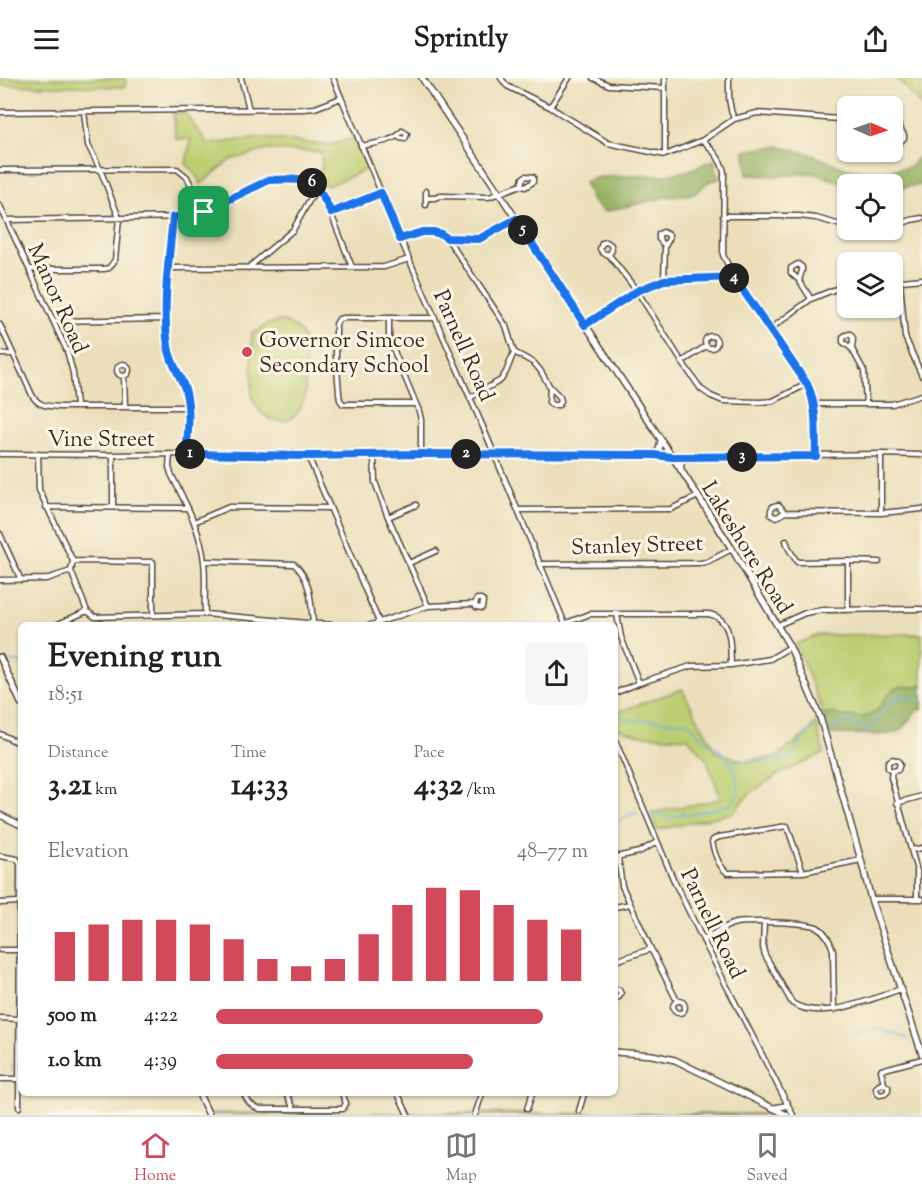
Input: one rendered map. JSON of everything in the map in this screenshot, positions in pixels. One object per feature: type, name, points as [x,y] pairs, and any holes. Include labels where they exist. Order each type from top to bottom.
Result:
[{"type":"main road","name":"Lakeshore Road","points":[[422,78],[698,496],[790,647],[820,717],[871,899],[922,1054]]},
{"type":"main road","points":[[654,455],[659,450],[661,440]]},
{"type":"main road","points":[[682,473],[682,461],[687,457]]},
{"type":"main road","points":[[0,657],[18,696]]},
{"type":"main road","points":[[0,815],[18,824]]},
{"type":"main road","points":[[618,1052],[652,1055],[675,1060],[787,1115]]},
{"type":"main road","points":[[200,1096],[209,1115]]},
{"type":"main road","points":[[772,1108],[785,1106],[787,1102]]},
{"type":"street","points":[[241,78],[249,109]]},
{"type":"street","name":"Parnell Road","points":[[333,78],[565,622]]},
{"type":"street","points":[[501,78],[507,86],[550,107],[608,143],[665,155],[703,140],[734,119],[757,113],[837,119]]},
{"type":"street","points":[[550,107],[569,78]]},
{"type":"street","points":[[593,78],[609,86],[665,88]]},
{"type":"street","points":[[664,78],[665,155]]},
{"type":"street","points":[[729,78],[729,104],[734,119]]},
{"type":"street","points":[[0,112],[315,108],[341,98]]},
{"type":"street","points":[[29,269],[104,269],[109,268],[117,255],[119,218],[88,145],[84,112]]},
{"type":"street","points":[[361,146],[399,136]]},
{"type":"street","points":[[703,140],[717,155],[724,172],[723,255],[734,277],[812,394],[816,456]]},
{"type":"street","points":[[0,170],[177,169],[187,177],[204,212]]},
{"type":"street","points":[[7,220],[189,217],[269,180],[305,180],[313,184],[325,198],[352,267]]},
{"type":"street","points":[[426,198],[489,197],[521,185]]},
{"type":"street","points":[[247,268],[293,230],[318,189]]},
{"type":"street","points":[[426,191],[426,205]]},
{"type":"street","points":[[331,213],[381,193]]},
{"type":"street","name":"Manor Road","points":[[0,206],[70,360],[76,406]]},
{"type":"street","points":[[723,216],[799,216],[837,224]]},
{"type":"street","points":[[173,217],[166,319],[168,348],[184,388],[188,407],[186,454]]},
{"type":"street","points":[[903,223],[922,218]]},
{"type":"street","points":[[447,238],[479,239],[516,219]]},
{"type":"street","points":[[400,239],[422,232],[433,232],[447,238],[506,326],[514,352],[506,372],[501,380],[470,398]]},
{"type":"street","points":[[664,280],[665,246]]},
{"type":"street","points":[[609,255],[637,291],[701,389],[711,396],[723,401],[760,402],[773,400],[807,384]]},
{"type":"street","points":[[169,268],[388,267],[409,259]]},
{"type":"street","points":[[585,325],[637,291],[664,280],[734,277]]},
{"type":"street","points":[[903,282],[922,279]]},
{"type":"street","points":[[799,280],[811,299]]},
{"type":"street","points":[[769,330],[811,299],[837,288]]},
{"type":"street","points":[[903,315],[905,337],[922,376]]},
{"type":"street","points":[[416,404],[343,404],[340,400],[336,356],[337,321],[343,318],[435,318]]},
{"type":"street","points":[[53,321],[166,319]]},
{"type":"street","points":[[389,319],[390,339],[421,420],[421,454]]},
{"type":"street","points":[[0,325],[35,400],[42,405],[188,407]]},
{"type":"street","points":[[682,362],[706,346]]},
{"type":"street","points":[[852,349],[864,371],[866,404]]},
{"type":"street","points":[[514,352],[534,363],[540,370],[550,387],[560,397],[559,405],[552,405],[549,402],[550,387]]},
{"type":"street","points":[[0,354],[13,354]]},
{"type":"street","points":[[124,376],[124,406]]},
{"type":"street","points":[[814,404],[892,404],[922,395]]},
{"type":"street","name":"Vine Street","points":[[0,454],[308,456],[494,454],[672,457],[922,455]]},
{"type":"street","points":[[38,454],[39,490],[73,561],[71,571],[87,612],[94,617],[205,614],[301,622]]},
{"type":"street","points":[[170,454],[171,474],[195,522],[204,561],[205,614]]},
{"type":"street","points":[[374,454],[375,482],[388,517],[428,606]]},
{"type":"street","points":[[881,454],[881,513]]},
{"type":"street","points":[[113,455],[113,507]]},
{"type":"street","points":[[308,456],[379,622],[428,606],[474,604]]},
{"type":"street","points":[[518,510],[671,509],[698,496]]},
{"type":"street","points":[[388,517],[416,505]]},
{"type":"street","points":[[46,507],[188,508]]},
{"type":"street","points":[[195,522],[229,507],[330,508]]},
{"type":"street","points":[[785,512],[881,513],[922,509]]},
{"type":"street","points":[[0,534],[21,580]]},
{"type":"street","points":[[786,541],[797,562],[879,562]]},
{"type":"street","name":"Stanley Street","points":[[541,564],[700,563],[707,562],[732,549]]},
{"type":"street","points":[[409,563],[436,550]]},
{"type":"street","points":[[73,561],[153,562],[153,615]]},
{"type":"street","points":[[204,561],[294,564],[311,591],[313,622]]},
{"type":"street","points":[[848,561],[848,610]]},
{"type":"street","points":[[0,580],[46,579],[71,571]]},
{"type":"street","points":[[778,625],[805,613],[822,610],[922,609]]},
{"type":"street","points":[[63,622],[87,612]]},
{"type":"street","points":[[571,622],[590,614],[716,615],[729,633],[731,665]]},
{"type":"street","points":[[617,614],[621,637],[639,683]]},
{"type":"street","points":[[618,692],[691,666],[731,665],[770,659],[790,647]]},
{"type":"street","points":[[0,734],[18,743]]},
{"type":"street","name":"Parnell Road","points":[[618,747],[674,881],[794,1115]]},
{"type":"street","points":[[871,899],[920,899],[917,871],[897,803],[891,777],[892,771]]},
{"type":"street","points":[[897,803],[922,796]]},
{"type":"street","points":[[803,872],[787,826],[719,837],[712,842],[723,870],[728,873],[803,872],[861,860]]},
{"type":"street","points":[[618,857],[639,852],[657,842]]},
{"type":"street","points":[[911,850],[922,848]]},
{"type":"street","points":[[0,856],[18,861]]},
{"type":"street","points":[[618,867],[622,886],[677,1001]]},
{"type":"street","points":[[0,903],[18,902]]},
{"type":"street","points":[[618,906],[630,904]]},
{"type":"street","points":[[703,940],[735,923],[764,922],[819,928],[831,943],[834,1010]]},
{"type":"street","points":[[764,922],[765,955],[792,1003],[799,1008],[834,1010],[901,989]]},
{"type":"street","points":[[618,960],[651,949]]},
{"type":"street","points":[[0,950],[18,950]]},
{"type":"street","points":[[0,1018],[18,1019]]},
{"type":"street","points":[[884,1084],[882,1070],[922,1059]]},
{"type":"street","points":[[0,1078],[18,1079]]},
{"type":"street","points":[[19,1096],[19,1107]]},
{"type":"street","points":[[246,1096],[253,1107],[260,1109],[343,1109],[346,1103],[343,1096]]},
{"type":"street","points":[[288,1096],[294,1109]]},
{"type":"street","points":[[399,1096],[408,1115]]},
{"type":"street","points":[[475,1115],[481,1096]]},
{"type":"street","points":[[527,1109],[531,1096]]},
{"type":"street","points":[[579,1111],[583,1096]]},
{"type":"green space","points":[[0,78],[125,78],[126,87],[0,85]]},
{"type":"green space","points":[[922,78],[922,107],[898,79]]},
{"type":"green space","points":[[173,113],[185,113],[208,144],[260,138],[329,145],[354,138],[367,169],[327,186],[318,178],[322,165],[321,152],[267,150],[230,160],[201,184],[186,164],[191,139],[176,139]]},
{"type":"green space","points":[[777,146],[810,154],[845,168],[878,172],[910,167],[922,153],[922,185],[903,187],[903,174],[837,174],[837,181],[814,173],[777,176],[747,175],[745,151]]},
{"type":"green space","points":[[714,160],[719,179],[708,182],[694,194],[666,197],[604,212],[592,201],[584,182],[599,177],[666,175],[686,171]]},
{"type":"green space","points":[[280,321],[295,327],[303,336],[305,396],[300,409],[294,416],[279,421],[265,416],[259,410],[252,395],[252,332],[258,331],[267,324]]},
{"type":"green space","points":[[922,634],[922,710],[917,710],[899,731],[893,733],[829,734],[826,730],[824,715],[796,644],[818,635]]},
{"type":"green space","points":[[922,685],[922,710],[917,710],[899,731],[886,734],[829,734],[826,730],[824,715],[833,713],[841,716],[866,717],[878,710],[894,689],[902,686]]},
{"type":"green space","points":[[682,689],[716,752],[744,761],[776,757],[809,732],[816,722],[824,753],[777,775],[749,794],[733,813],[657,830],[651,813],[721,799],[707,760],[688,738],[640,735],[618,729],[618,712]]},
{"type":"green space","points":[[213,1113],[768,1114],[774,1115],[213,1115]]},
{"type":"waterway","points":[[8,661],[18,663]]},
{"type":"waterway","points":[[833,729],[847,721],[860,728],[866,728],[876,723],[894,699],[900,697],[922,699]]},
{"type":"waterway","points":[[618,716],[625,720],[686,721],[723,753],[736,773],[737,793],[731,805],[686,815],[682,813],[674,818],[652,812]]},
{"type":"waterway","points":[[732,761],[755,762],[787,758],[803,737],[813,729]]},
{"type":"waterway","points":[[618,821],[637,813]]},
{"type":"waterway","points":[[857,1033],[879,1029],[909,1039]]},
{"type":"waterway","points":[[12,1064],[12,1071]]},
{"type":"place","name":"Governor Simcoe Secondary School","points":[[247,352]]},
{"type":"route","points":[[269,180],[305,180],[318,189],[325,198],[331,213],[381,193],[400,239],[422,232],[433,232],[447,238],[479,239],[516,219],[585,325],[637,291],[664,280],[734,277],[812,394],[816,456],[186,454],[187,399],[168,348],[167,286],[173,217],[189,217],[204,212],[269,180]]}]
